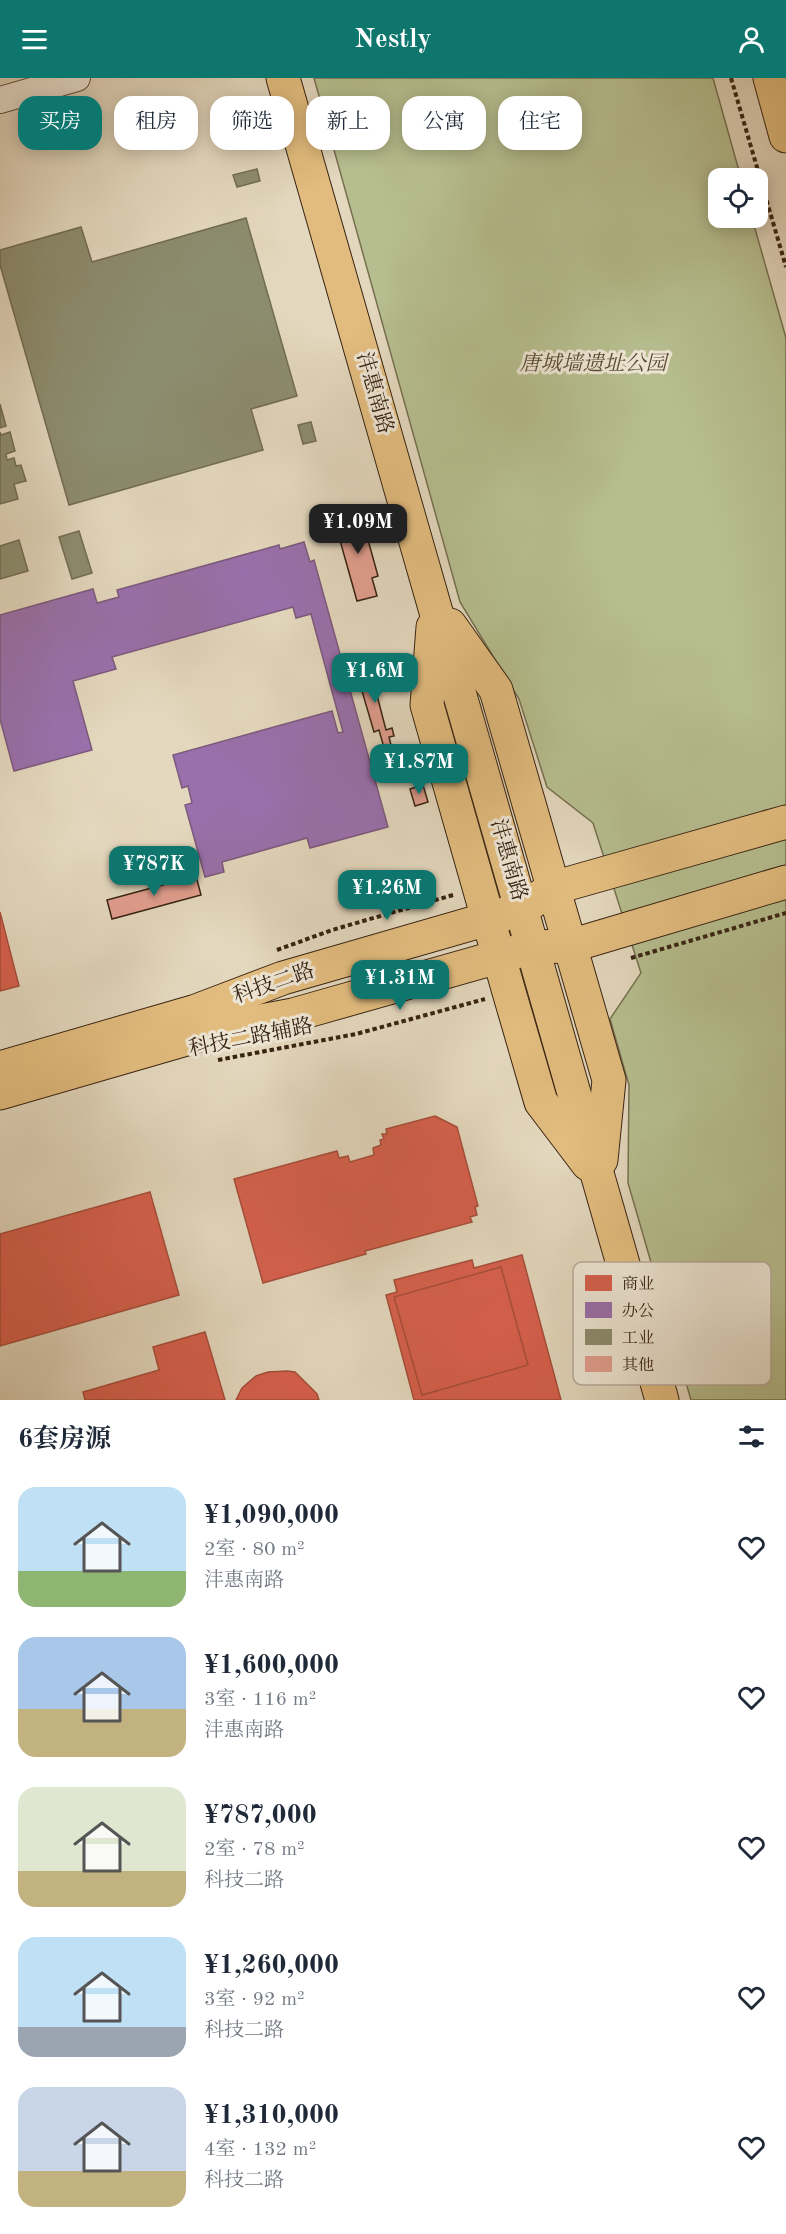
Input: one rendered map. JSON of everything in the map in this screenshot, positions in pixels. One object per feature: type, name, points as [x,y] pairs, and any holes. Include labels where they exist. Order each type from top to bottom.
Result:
[{"type":"main road","name":"沣惠南路","points":[[283,78],[623,1262]]},
{"type":"main road","points":[[770,78],[786,136]]},
{"type":"main road","points":[[435,604],[496,690],[609,1080],[599,1178]]},
{"type":"main road","points":[[435,604],[427,705],[541,1102],[599,1178]]},
{"type":"main road","name":"科技二路","points":[[0,1068],[196,1011],[283,978],[522,909],[553,888],[786,822]]},
{"type":"main road","name":"科技二路","points":[[0,1093],[228,1027],[293,1015],[533,947],[570,946],[786,882]]},
{"type":"main road","name":"沣惠南路","points":[[658,1385],[662,1400]]},
{"type":"street","points":[[0,100],[77,78]]},
{"type":"path","points":[[731,78],[786,267]]},
{"type":"path","points":[[624,960],[786,913]]},
{"type":"path","name":"科技二路辅路","points":[[216,1060],[356,1034],[509,992]]},
{"type":"green space","name":"唐城墙遗址公园","points":[[314,78],[713,78],[738,168],[708,168],[708,228],[755,228],[786,338],[786,1400],[691,1400],[687,1385],[771,1385],[771,1262],[651,1262],[628,1183],[629,1085],[610,1019],[641,973],[593,823],[547,787],[519,699],[460,602],[334,150],[390,150],[390,96],[319,96]]},
{"type":"building: 商业","points":[[0,912],[19,986],[0,991]]},
{"type":"building: 商业","points":[[435,1116],[457,1127],[478,1206],[475,1207],[477,1215],[470,1217],[472,1222],[365,1251],[366,1254],[263,1283],[234,1179],[337,1151],[339,1158],[348,1156],[350,1162],[374,1155],[373,1148],[381,1145],[380,1140],[384,1139],[382,1134],[387,1134],[386,1129]]},
{"type":"building: 商业","points":[[150,1192],[179,1295],[0,1346],[0,1234]]},
{"type":"building: 商业","points":[[522,1255],[561,1400],[414,1400],[386,1295],[397,1292],[394,1280],[472,1260],[474,1268]]},
{"type":"building: 商业","points":[[501,1267],[528,1365],[422,1395],[394,1297]]},
{"type":"building: 商业","points":[[205,1332],[225,1400],[85,1400],[83,1392],[159,1370],[153,1347]]},
{"type":"building: 商业","points":[[268,1372],[295,1372],[317,1394],[319,1400],[236,1400],[242,1388],[256,1376]]},
{"type":"building: 办公","points":[[304,542],[310,562],[314,560],[388,827],[310,848],[307,838],[222,862],[224,872],[205,877],[185,805],[192,803],[188,786],[182,788],[173,755],[332,711],[338,733],[343,732],[311,614],[296,618],[293,607],[112,657],[116,669],[73,681],[92,750],[14,771],[0,719],[0,615],[93,589],[97,603],[119,597],[117,590],[279,545],[280,549]]},
{"type":"building: 工业","points":[[257,169],[260,181],[237,187],[233,175]]},
{"type":"building: 工业","points":[[246,218],[297,396],[251,409],[263,450],[69,505],[0,265],[0,250],[81,227],[92,262]]},
{"type":"building: 工业","points":[[0,404],[6,426],[0,428]]},
{"type":"building: 工业","points":[[311,422],[316,441],[303,444],[298,425]]},
{"type":"building: 工业","points":[[0,432],[1,435],[10,432],[15,451],[6,454],[7,460],[14,458],[16,466],[21,465],[26,481],[14,484],[18,499],[0,504]]},
{"type":"building: 工业","points":[[79,531],[92,573],[72,579],[59,537]]},
{"type":"building: 工业","points":[[19,540],[28,571],[0,579],[0,546]]},
{"type":"building: 其他","points":[[360,511],[378,576],[372,578],[377,596],[357,601],[334,519]]},
{"type":"building: 其他","points":[[367,654],[371,670],[377,669],[379,678],[373,680],[386,730],[392,728],[394,736],[389,737],[393,753],[386,755],[379,730],[374,732],[360,684],[366,682],[359,657]]},
{"type":"building: 其他","points":[[423,785],[428,802],[415,806],[410,789]]},
{"type":"building: 其他","points":[[196,876],[201,895],[112,919],[107,900]]}]
